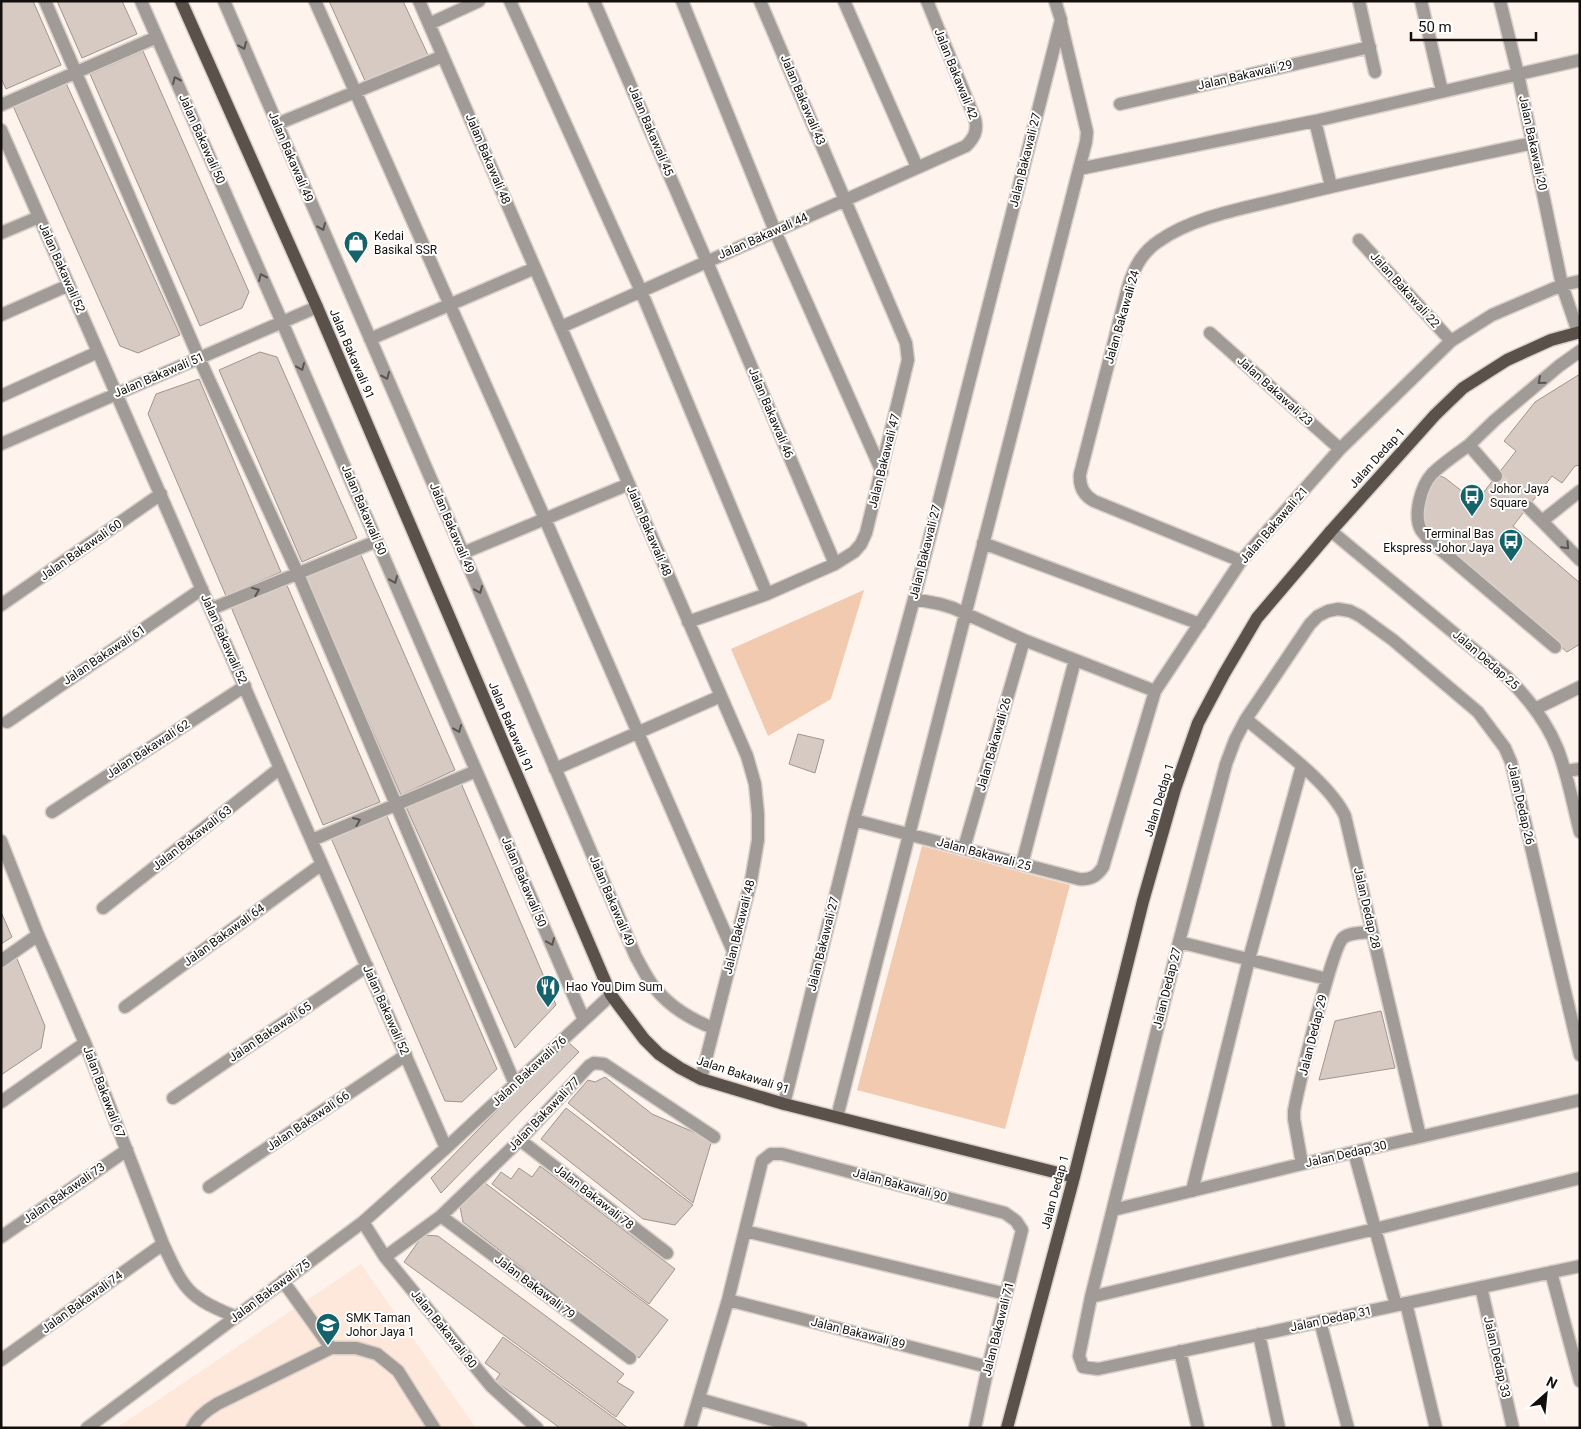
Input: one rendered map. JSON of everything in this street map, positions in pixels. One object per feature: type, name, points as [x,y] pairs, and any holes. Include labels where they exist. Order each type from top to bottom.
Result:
[{"type":"main road","name":"Jalan Bakawali 91","points":[[182,1],[317,307],[611,995],[630,1022],[649,1044],[680,1068],[701,1079],[784,1104],[1074,1177]]},
{"type":"main road","name":"Jalan Dedap 1","points":[[1007,1428],[1074,1177],[1143,901],[1175,789],[1198,722],[1258,618],[1330,531],[1434,415],[1463,388],[1507,360],[1551,340],[1579,332]]},
{"type":"street","points":[[45,1],[199,358],[298,574],[515,1084]]},
{"type":"street","name":"Jalan Bakawali 50","points":[[141,1],[584,1020]]},
{"type":"street","name":"Jalan Bakawali 49","points":[[224,1],[636,957],[654,987],[668,1003],[683,1014],[713,1028]]},
{"type":"street","points":[[315,1],[545,519],[733,951]]},
{"type":"street","name":"Jalan Bakawali 48","points":[[419,1],[747,756],[755,784],[758,840],[751,881],[701,1079]]},
{"type":"street","points":[[429,24],[479,1]]},
{"type":"street","points":[[510,1],[641,291],[767,594]]},
{"type":"street","name":"Jalan Bakawali 45","points":[[594,1],[707,262]]},
{"type":"street","points":[[682,1],[775,231],[882,472]]},
{"type":"street","name":"Jalan Bakawali 43","points":[[760,1],[845,200]]},
{"type":"street","points":[[844,1],[917,168]]},
{"type":"street","name":"Jalan Bakawali 42","points":[[927,1],[975,119],[976,134],[966,146]]},
{"type":"street","points":[[837,1117],[1087,138],[1056,1]]},
{"type":"street","points":[[1360,1],[1375,72]]},
{"type":"street","points":[[1421,1],[1442,91]]},
{"type":"street","name":"Jalan Bakawali 20","points":[[1500,1],[1518,74],[1562,285],[1579,332]]},
{"type":"street","name":"Jalan Bakawali 27","points":[[784,1104],[854,820],[914,599],[1061,20]]},
{"type":"street","points":[[1,105],[157,37]]},
{"type":"street","name":"Jalan Bakawali 29","points":[[1120,104],[1370,47]]},
{"type":"street","points":[[277,124],[443,56]]},
{"type":"street","points":[[1079,169],[1315,121],[1580,60]]},
{"type":"street","points":[[1315,121],[1331,186]]},
{"type":"street","name":"Jalan Bakawali 52","points":[[1,130],[4,145],[69,285],[446,1148]]},
{"type":"street","name":"Jalan Bakawali 24","points":[[1241,561],[1094,501],[1084,493],[1079,481],[1128,287],[1134,270],[1145,253],[1158,241],[1171,233],[1210,217],[1331,186],[1533,144]]},
{"type":"street","name":"Jalan Bakawali 44","points":[[561,327],[966,146]]},
{"type":"street","name":"Jalan Bakawali 47","points":[[688,622],[767,594],[835,564],[854,552],[861,544],[866,533],[907,366],[908,354],[906,343],[845,200]]},
{"type":"street","points":[[1,233],[39,217]]},
{"type":"street","name":"Jalan Bakawali 22","points":[[1359,240],[1451,341]]},
{"type":"street","name":"Jalan Bakawali 46","points":[[707,262],[835,564]]},
{"type":"street","points":[[370,339],[535,268]]},
{"type":"street","name":"Jalan Bakawali 21","points":[[1105,860],[1155,691],[1241,561],[1340,449],[1451,341],[1492,315],[1562,285],[1580,281]]},
{"type":"street","points":[[1,314],[69,285]]},
{"type":"street","name":"Jalan Bakawali 51","points":[[1,444],[317,307]]},
{"type":"street","name":"Jalan Bakawali 23","points":[[1210,333],[1340,449]]},
{"type":"street","points":[[1555,647],[1428,539],[1421,530],[1418,506],[1427,480],[1433,473],[1469,445],[1495,420],[1559,366],[1580,351]]},
{"type":"street","points":[[1,396],[98,352]]},
{"type":"street","points":[[1469,445],[1496,476]]},
{"type":"street","points":[[463,553],[629,484]]},
{"type":"street","points":[[1542,521],[1580,491]]},
{"type":"street","name":"Jalan Bakawali 60","points":[[1,605],[161,494]]},
{"type":"street","points":[[1528,507],[1580,560]]},
{"type":"street","name":"Jalan Dedap 25","points":[[1330,531],[1507,677],[1522,692],[1547,728],[1557,749],[1565,772],[1580,832]]},
{"type":"street","points":[[211,609],[377,541]]},
{"type":"street","points":[[983,543],[1200,624]]},
{"type":"street","name":"Jalan Bakawali 61","points":[[7,722],[202,589]]},
{"type":"street","points":[[914,599],[940,604],[1024,640],[1155,691]]},
{"type":"street","name":"Jalan Dedap 26","points":[[1307,629],[1318,616],[1328,611],[1338,609],[1350,611],[1360,616],[1393,640],[1478,712],[1505,748],[1511,762],[1580,1055]]},
{"type":"street","name":"Jalan Dedap 27","points":[[1083,1367],[1079,1356],[1091,1297],[1219,788],[1235,740],[1246,719],[1307,629]]},
{"type":"street","name":"Jalan Bakawali 26","points":[[964,848],[1024,640]]},
{"type":"street","points":[[1022,864],[1075,660]]},
{"type":"street","name":"Jalan Bakawali 62","points":[[52,812],[244,686]]},
{"type":"street","points":[[1535,709],[1580,687]]},
{"type":"street","points":[[555,769],[721,696]]},
{"type":"street","name":"Jalan Dedap 28","points":[[1246,719],[1302,766],[1340,806],[1344,816],[1420,1136]]},
{"type":"street","points":[[1192,1191],[1249,959],[1302,766]]},
{"type":"street","name":"Jalan Bakawali 63","points":[[103,908],[280,768]]},
{"type":"street","points":[[1565,772],[1580,769]]},
{"type":"street","points":[[312,840],[476,771]]},
{"type":"street","name":"Jalan Bakawali 25","points":[[854,820],[1079,880],[1093,878],[1099,873],[1105,860]]},
{"type":"street","name":"Jalan Bakawali 67","points":[[1,842],[38,935],[86,1043],[163,1244],[178,1275],[188,1289],[202,1300],[236,1317]]},
{"type":"street","name":"Jalan Bakawali 64","points":[[125,1007],[322,864]]},
{"type":"street","name":"Jalan Dedap 29","points":[[1302,1164],[1294,1111],[1327,978],[1337,946],[1343,938],[1352,934],[1372,932]]},
{"type":"street","points":[[1,961],[38,935]]},
{"type":"street","points":[[1179,942],[1327,978]]},
{"type":"street","name":"Jalan Bakawali 65","points":[[173,1098],[367,966]]},
{"type":"street","name":"Jalan Bakawali 76","points":[[446,1148],[611,995]]},
{"type":"street","points":[[1,1102],[86,1043]]},
{"type":"street","name":"Jalan Bakawali 66","points":[[209,1187],[406,1055]]},
{"type":"street","name":"Jalan Bakawali 77","points":[[385,1257],[441,1216],[520,1140],[589,1066],[594,1063],[604,1064],[714,1137]]},
{"type":"street","name":"Jalan Dedap 30","points":[[1113,1210],[1420,1136],[1580,1100]]},
{"type":"street","name":"Jalan Bakawali 78","points":[[520,1140],[667,1253]]},
{"type":"street","name":"Jalan Bakawali 75","points":[[87,1428],[363,1222],[446,1148]]},
{"type":"street","name":"Jalan Bakawali 73","points":[[1,1237],[127,1150]]},
{"type":"street","points":[[1354,1152],[1375,1229],[1401,1304],[1436,1428]]},
{"type":"street","name":"Jalan Bakawali 90","points":[[745,1231],[762,1161],[771,1154],[782,1154],[1005,1213],[1016,1220],[1022,1230]]},
{"type":"street","points":[[1091,1297],[1580,1178]]},
{"type":"street","name":"Jalan Bakawali 79","points":[[441,1216],[630,1358]]},
{"type":"street","name":"Jalan Bakawali 80","points":[[363,1222],[385,1257],[491,1386],[537,1428]]},
{"type":"street","name":"Jalan Bakawali 71","points":[[975,1428],[1022,1230]]},
{"type":"street","points":[[690,1428],[728,1300],[745,1231],[1006,1294]]},
{"type":"street","name":"Jalan Bakawali 74","points":[[1,1360],[163,1244]]},
{"type":"street","name":"Jalan Dedap 31","points":[[1083,1367],[1098,1369],[1580,1266]]},
{"type":"street","points":[[1551,1272],[1580,1380]]},
{"type":"street","points":[[283,1281],[330,1348]]},
{"type":"street","name":"Jalan Dedap 33","points":[[1481,1287],[1513,1428]]},
{"type":"street","name":"Jalan Bakawali 89","points":[[728,1300],[988,1367]]},
{"type":"street","points":[[1320,1321],[1348,1428]]},
{"type":"street","points":[[1259,1334],[1279,1428]]},
{"type":"street","points":[[192,1428],[195,1422],[207,1410],[217,1404],[330,1348],[356,1348],[377,1354],[398,1371],[434,1428]]},
{"type":"street","points":[[1180,1351],[1195,1427]]},
{"type":"street","points":[[699,1399],[801,1428]]},
{"type":"shaded area","points":[[864,590],[831,699],[768,736],[731,649]]},
{"type":"shaded area","points":[[922,846],[1070,885],[1005,1129],[857,1090]]},
{"type":"shaded area","name":"SMK Taman Johor Jaya 1","points":[[361,1264],[476,1428],[116,1428]]},
{"type":"building","points":[[1,1],[33,1],[61,65],[6,89],[1,78]]},
{"type":"building","points":[[57,1],[122,1],[137,34],[82,58]]},
{"type":"building","points":[[329,1],[403,1],[428,55],[366,83]]},
{"type":"building","points":[[143,51],[249,292],[242,308],[200,326],[90,74]]},
{"type":"building","points":[[66,83],[180,335],[138,353],[120,346],[13,106]]},
{"type":"building","points":[[260,352],[277,357],[357,538],[302,562],[219,370]]},
{"type":"building","name":"Johor Jaya Square","points":[[1580,374],[1580,465],[1575,466],[1562,483],[1552,476],[1513,526],[1580,583],[1580,644],[1567,652],[1424,531],[1424,495],[1436,474],[1445,478],[1476,502],[1516,451],[1504,441],[1535,402]]},
{"type":"building","points":[[199,379],[281,572],[226,596],[148,414],[156,394]]},
{"type":"building","points":[[360,553],[455,770],[401,795],[304,576]]},
{"type":"building","points":[[286,583],[380,802],[323,825],[231,607]]},
{"type":"building","points":[[798,734],[824,740],[815,773],[789,764]]},
{"type":"building","points":[[461,783],[556,1005],[515,1048],[406,807]]},
{"type":"building","points":[[386,814],[497,1069],[462,1102],[445,1101],[331,838]]},
{"type":"building","points":[[1,912],[12,937],[1,944]]},
{"type":"building","points":[[15,954],[45,1026],[41,1048],[1,1075],[1,964]]},
{"type":"building","points":[[1381,1011],[1395,1068],[1319,1080],[1335,1021]]},
{"type":"building","points":[[566,1040],[579,1052],[441,1193],[431,1178]]},
{"type":"building","points":[[605,1077],[652,1114],[712,1140],[693,1203],[568,1103],[588,1080],[595,1082]]},
{"type":"building","points":[[566,1108],[693,1205],[675,1225],[643,1219],[541,1139]]},
{"type":"building","points":[[540,1166],[675,1269],[649,1304],[492,1184],[501,1172],[511,1179],[519,1168],[532,1177]]},
{"type":"building","points":[[485,1183],[668,1320],[639,1358],[463,1222],[460,1207]]},
{"type":"building","points":[[423,1235],[438,1236],[624,1374],[617,1382],[634,1392],[616,1417],[404,1262]]},
{"type":"building","points":[[503,1337],[628,1428],[560,1428],[495,1381],[500,1374],[485,1363]]},
{"type":"tunnel","points":[[1496,476],[1528,507]]},
{"type":"place","name":"Kedai Basikal SSR","points":[[356,264]]},
{"type":"place","name":"Johor Jaya Square","points":[[1472,517]]},
{"type":"place","name":"Terminal Bas Ekspress Johor Jaya","points":[[1511,562]]},
{"type":"place","name":"Hao You Dim Sum","points":[[548,1008]]},
{"type":"place","name":"SMK Taman Johor Jaya 1","points":[[328,1346]]}]
